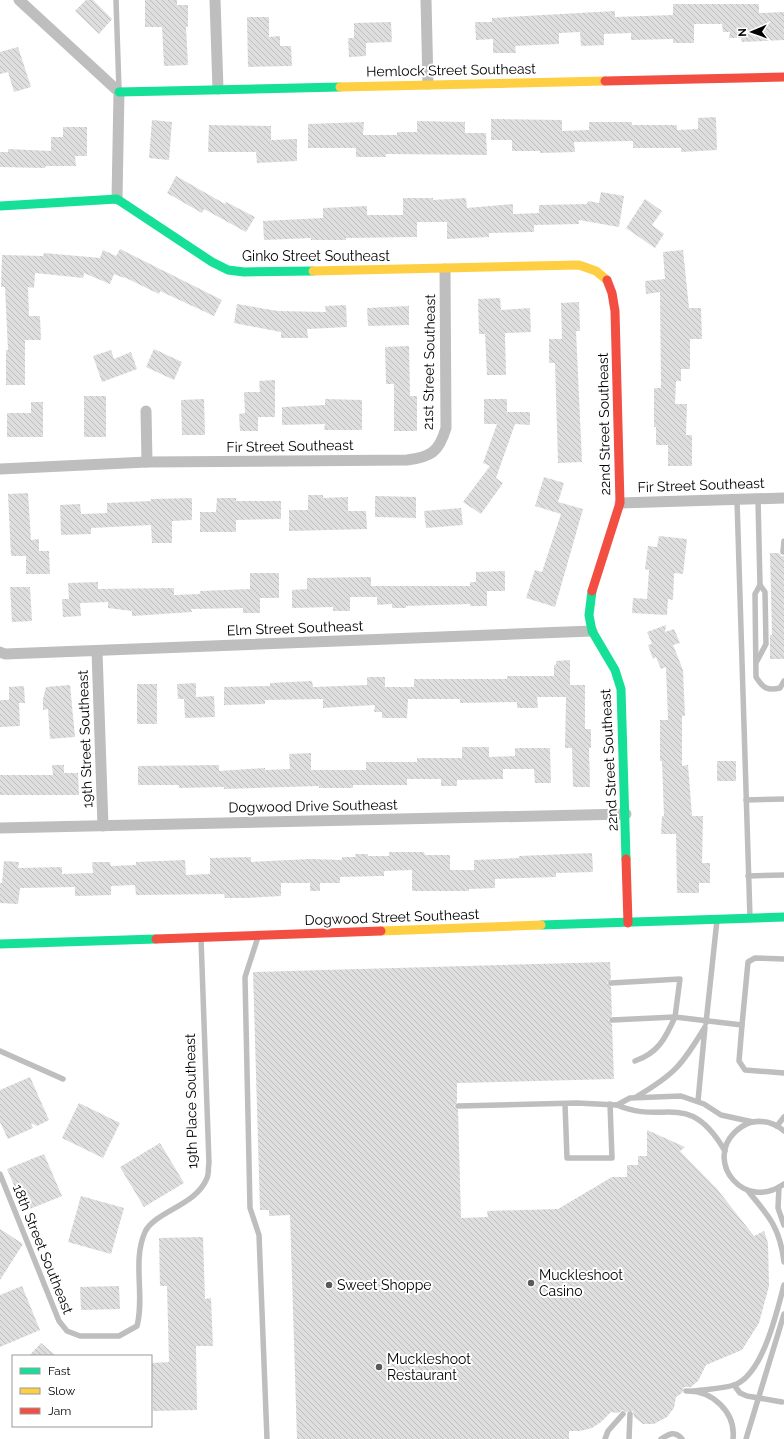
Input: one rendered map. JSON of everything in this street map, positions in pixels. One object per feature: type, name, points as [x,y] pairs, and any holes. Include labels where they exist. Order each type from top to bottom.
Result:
[{"type":"street","points":[[0,206],[117,199],[119,92],[19,0]]},
{"type":"street","points":[[215,0],[218,89]]},
{"type":"street","points":[[426,0],[428,84]]},
{"type":"street","name":"Hemlock Street Southeast","points":[[119,92],[784,77]]},
{"type":"street","name":"Ginko Street Southeast","points":[[117,199],[212,262],[228,270],[244,272],[579,265],[604,275]]},
{"type":"street","name":"21st Street Southeast","points":[[434,453],[442,442],[446,428],[445,269]]},
{"type":"street","name":"22nd Street Southeast","points":[[604,275],[610,285],[615,311],[620,503],[590,598],[589,615],[592,631],[615,670],[621,689],[626,814],[628,923]]},
{"type":"street","points":[[146,411],[147,462]]},
{"type":"street","name":"Fir Street Southeast","points":[[0,469],[147,462],[407,460],[420,458],[434,453]]},
{"type":"street","name":"Fir Street Southeast","points":[[620,503],[784,498]]},
{"type":"street","name":"Elm Street Southeast","points":[[0,652],[5,654],[97,651],[592,631]]},
{"type":"street","name":"19th Street Southeast","points":[[97,651],[103,826]]},
{"type":"street","name":"Dogwood Drive Southeast","points":[[0,828],[626,814]]},
{"type":"street","name":"Dogwood Street Southeast","points":[[0,944],[784,918]]},
{"type":"lane","points":[[116,0],[119,92]]},
{"type":"lane","points":[[758,499],[760,585],[755,594],[756,677],[762,687],[770,690],[780,688],[784,681]]},
{"type":"lane","points":[[737,500],[750,918]]},
{"type":"lane","points":[[783,552],[784,541]]},
{"type":"lane","points":[[756,663],[766,644],[765,592],[760,585]]},
{"type":"lane","points":[[746,800],[784,799]]},
{"type":"lane","points":[[748,876],[784,875]]},
{"type":"lane","points":[[698,1101],[717,920]]},
{"type":"lane","points":[[259,936],[245,977],[250,1208],[259,1235],[267,1439]]},
{"type":"lane","name":"19th Place Southeast","points":[[66,1331],[80,1336],[119,1336],[138,1326],[141,1312],[140,1248],[146,1230],[156,1220],[181,1206],[196,1193],[207,1178],[209,1163],[201,938]]},
{"type":"lane","points":[[784,959],[755,958],[748,962],[739,1061],[745,1070],[784,1073]]},
{"type":"lane","points":[[611,983],[680,979],[675,1017],[667,1034],[658,1047],[649,1056],[635,1061]]},
{"type":"lane","points":[[612,1020],[675,1017],[706,1019],[742,1025]]},
{"type":"lane","points":[[617,1105],[634,1098],[677,1070],[705,1027]]},
{"type":"lane","points":[[0,1052],[62,1079]]},
{"type":"lane","points":[[634,1098],[681,1096],[698,1101],[721,1115],[753,1122]]},
{"type":"lane","points":[[565,1104],[567,1158],[612,1158],[610,1104]]},
{"type":"lane","points":[[458,1106],[610,1104],[617,1105],[630,1111],[682,1112],[695,1116],[717,1136],[725,1151]]},
{"type":"lane","points":[[777,1126],[784,1117]]},
{"type":"lane","points":[[784,1130],[762,1121],[753,1122],[739,1128],[731,1136],[724,1158],[727,1170],[733,1180],[748,1190],[770,1217],[778,1231],[784,1262]]},
{"type":"lane","name":"18th Street Southeast","points":[[0,1174],[59,1321],[66,1331]]},
{"type":"lane","points":[[748,1190],[765,1193],[781,1186]]},
{"type":"lane","points":[[781,1186],[778,1208],[784,1225]]},
{"type":"lane","points":[[686,1391],[734,1385],[749,1374],[757,1364],[784,1285]]},
{"type":"lane","points":[[746,1439],[784,1314]]},
{"type":"lane","points":[[734,1385],[740,1393],[782,1402]]},
{"type":"lane","points":[[694,1390],[711,1397],[722,1405],[731,1419],[734,1432],[733,1439]]},
{"type":"lane","points":[[605,1439],[608,1431],[622,1414]]},
{"type":"lane","points":[[629,1439],[630,1414]]},
{"type":"lane","points":[[661,1439],[672,1433],[678,1434],[682,1439]]},
{"type":"building","points":[[86,0],[93,0],[112,19],[99,34],[75,11]]},
{"type":"building","points":[[145,0],[177,0],[177,5],[188,5],[188,27],[186,27],[188,65],[164,66],[162,27],[145,27]]},
{"type":"building","points":[[673,4],[759,4],[759,13],[784,12],[784,40],[742,42],[741,38],[729,38],[730,32],[723,32],[722,24],[694,24],[694,43],[673,43],[673,39],[631,40],[631,33],[604,34],[604,45],[581,46],[580,32],[559,33],[559,44],[515,46],[516,53],[493,53],[493,39],[476,40],[475,22],[492,22],[492,18],[615,11],[615,17],[673,15]]},
{"type":"building","points":[[247,17],[269,17],[269,37],[280,36],[280,46],[291,46],[292,66],[248,67]]},
{"type":"building","points":[[391,22],[392,42],[366,43],[366,56],[349,57],[348,38],[354,38],[354,23]]},
{"type":"building","points":[[18,47],[31,87],[14,92],[8,72],[0,74],[0,52]]},
{"type":"building","points":[[716,117],[717,150],[681,152],[681,148],[633,148],[633,141],[574,142],[575,152],[540,153],[540,151],[512,151],[512,140],[491,140],[491,119],[562,120],[562,131],[589,130],[589,122],[632,122],[632,125],[677,125],[677,130],[698,129],[698,118]]},
{"type":"building","points":[[152,120],[172,122],[169,160],[149,158]]},
{"type":"building","points":[[417,121],[465,122],[465,133],[486,133],[487,155],[386,154],[386,157],[356,157],[356,148],[308,148],[308,124],[364,122],[363,135],[397,135],[397,132],[417,132]]},
{"type":"building","points":[[209,125],[271,126],[271,140],[297,139],[297,161],[257,163],[256,152],[208,152]]},
{"type":"building","points":[[63,127],[87,127],[87,156],[75,156],[76,166],[46,166],[45,168],[0,167],[0,152],[8,152],[8,149],[51,151],[51,137],[63,137]]},
{"type":"building","points":[[176,176],[225,204],[226,202],[255,217],[246,232],[204,209],[202,213],[167,193]]},
{"type":"building","points":[[601,192],[624,196],[619,227],[579,220],[579,224],[534,225],[534,232],[489,233],[489,237],[447,239],[447,222],[417,222],[417,237],[346,238],[346,240],[311,240],[311,238],[264,240],[263,221],[323,218],[323,208],[367,206],[367,215],[403,215],[403,198],[433,198],[433,200],[466,198],[467,208],[513,204],[513,214],[539,213],[539,205],[587,204],[588,201],[599,203]]},
{"type":"building","points":[[645,199],[662,211],[652,225],[664,234],[655,248],[626,228]]},
{"type":"building","points":[[120,249],[222,300],[214,316],[160,291],[159,294],[124,277],[114,274],[110,284],[84,273],[83,278],[35,273],[34,288],[28,287],[29,316],[40,316],[41,340],[25,340],[25,385],[6,385],[6,350],[8,350],[5,287],[1,287],[2,255],[43,256],[44,253],[100,258],[103,250],[116,256]]},
{"type":"building","points":[[683,250],[689,308],[701,308],[702,339],[690,339],[690,369],[681,369],[681,381],[676,381],[675,404],[687,404],[686,435],[692,435],[692,466],[668,466],[668,445],[656,445],[656,427],[654,427],[654,388],[661,388],[660,292],[646,294],[645,281],[665,279],[663,252]]},
{"type":"building","points":[[500,298],[501,310],[530,308],[531,332],[505,333],[506,375],[487,375],[485,334],[479,334],[478,299]]},
{"type":"building","points":[[579,302],[580,331],[576,331],[582,462],[558,463],[555,363],[549,363],[549,339],[562,339],[561,303]]},
{"type":"building","points":[[237,304],[278,311],[326,312],[325,306],[346,305],[347,327],[307,329],[308,338],[281,338],[281,332],[234,323]]},
{"type":"building","points":[[409,306],[409,325],[368,326],[367,308]]},
{"type":"building","points":[[409,346],[410,396],[417,396],[417,431],[394,431],[394,384],[386,384],[385,347]]},
{"type":"building","points":[[154,349],[182,362],[174,380],[146,367]]},
{"type":"building","points":[[111,350],[114,359],[131,352],[137,369],[102,382],[93,356]]},
{"type":"building","points":[[275,380],[275,417],[258,417],[258,431],[240,431],[239,414],[245,413],[244,392],[260,392],[259,381]]},
{"type":"building","points":[[84,396],[106,396],[106,437],[84,437]]},
{"type":"building","points":[[204,399],[205,435],[182,435],[181,400]]},
{"type":"building","points":[[325,399],[362,400],[362,430],[324,430],[325,424],[282,425],[282,407],[325,405]]},
{"type":"building","points":[[484,399],[507,399],[507,412],[530,412],[530,425],[515,424],[496,478],[503,483],[481,514],[463,502],[490,466],[483,463],[497,424],[484,424]]},
{"type":"building","points":[[31,402],[43,402],[43,437],[7,437],[7,413],[31,413]]},
{"type":"building","points":[[544,477],[564,483],[558,502],[583,509],[555,607],[526,598],[535,570],[542,572],[561,514],[535,506]]},
{"type":"building","points":[[28,493],[31,540],[39,539],[39,551],[49,551],[50,574],[26,574],[26,556],[11,556],[8,494]]},
{"type":"building","points":[[308,495],[323,495],[323,498],[348,497],[348,511],[366,511],[367,529],[289,531],[289,510],[308,510]]},
{"type":"building","points":[[375,496],[416,497],[416,518],[375,517]]},
{"type":"building","points":[[192,498],[192,520],[172,521],[172,543],[152,543],[151,525],[91,528],[91,534],[61,535],[60,505],[80,504],[81,514],[107,513],[107,503],[151,501],[151,499]]},
{"type":"building","points":[[217,498],[236,498],[236,501],[281,501],[281,519],[236,520],[236,532],[200,532],[200,512],[216,512]]},
{"type":"building","points":[[461,508],[463,525],[426,528],[424,511]]},
{"type":"building","points":[[659,536],[687,539],[683,574],[674,573],[673,600],[668,599],[667,615],[632,613],[633,598],[647,599],[649,570],[645,569],[648,546],[657,547]]},
{"type":"building","points":[[770,553],[779,553],[781,556],[784,556],[784,659],[770,659],[770,635],[772,635]]},
{"type":"building","points":[[505,571],[505,591],[487,591],[487,606],[470,606],[470,604],[406,606],[406,608],[392,608],[392,604],[377,605],[377,597],[350,597],[350,611],[333,611],[333,607],[292,608],[292,590],[307,589],[307,578],[371,577],[371,586],[470,586],[470,582],[476,582],[476,572]]},
{"type":"building","points":[[250,573],[279,573],[279,598],[260,598],[260,613],[243,613],[243,608],[191,609],[192,612],[132,616],[132,611],[108,608],[108,602],[80,603],[81,616],[63,617],[62,599],[69,599],[68,583],[98,582],[98,589],[174,588],[174,595],[200,594],[200,591],[250,589]]},
{"type":"building","points":[[10,587],[30,587],[32,621],[12,622]]},
{"type":"building","points":[[666,625],[665,632],[674,629],[680,643],[673,645],[683,670],[685,716],[682,716],[682,766],[688,765],[692,816],[703,816],[702,863],[710,863],[710,883],[699,883],[699,893],[677,893],[676,834],[661,834],[662,816],[664,816],[662,761],[660,761],[660,720],[668,720],[666,667],[661,669],[656,657],[653,659],[648,645],[652,644],[647,632]]},
{"type":"building","points":[[570,660],[570,685],[585,685],[585,729],[591,729],[591,748],[589,748],[590,787],[573,787],[572,748],[565,748],[566,697],[537,697],[538,708],[517,708],[517,702],[460,703],[460,699],[408,699],[407,718],[382,718],[382,712],[374,712],[375,705],[323,708],[323,699],[265,700],[265,704],[224,705],[224,687],[270,686],[270,683],[312,681],[313,687],[367,685],[367,677],[385,677],[385,687],[414,687],[414,679],[507,679],[507,676],[554,676],[554,665],[556,665],[556,661]]},
{"type":"building","points":[[196,683],[196,697],[214,696],[215,717],[185,718],[184,699],[178,699],[177,684]]},
{"type":"building","points":[[137,684],[157,684],[157,724],[137,724]]},
{"type":"building","points":[[70,685],[75,737],[50,739],[48,709],[43,710],[43,699],[46,687]]},
{"type":"building","points":[[24,686],[25,703],[19,703],[20,726],[0,727],[0,700],[9,700],[9,687]]},
{"type":"building","points":[[462,747],[489,747],[489,757],[515,756],[515,748],[550,748],[551,783],[535,783],[534,769],[503,769],[503,779],[457,780],[457,786],[441,786],[441,779],[407,779],[407,785],[353,785],[353,788],[319,788],[319,786],[224,789],[224,787],[179,788],[179,785],[138,785],[138,766],[219,765],[219,771],[265,768],[265,770],[290,769],[289,754],[311,753],[311,770],[366,770],[366,762],[417,762],[417,758],[462,758]]},
{"type":"building","points":[[717,761],[736,761],[736,781],[717,781]]},
{"type":"building","points":[[52,765],[64,765],[64,773],[78,773],[79,795],[0,795],[0,775],[53,775]]},
{"type":"building","points":[[389,852],[424,852],[425,855],[450,855],[450,870],[474,870],[474,860],[519,858],[519,856],[592,853],[593,872],[556,873],[556,877],[495,879],[495,888],[469,889],[469,891],[412,891],[412,870],[384,871],[384,876],[340,877],[340,883],[320,883],[320,891],[310,891],[310,883],[281,883],[281,896],[247,898],[225,898],[224,894],[136,895],[135,885],[111,886],[111,895],[75,896],[75,887],[20,888],[18,904],[0,903],[0,883],[2,883],[4,861],[19,862],[18,868],[62,867],[62,874],[93,873],[92,862],[110,862],[111,866],[136,865],[136,862],[185,860],[186,875],[210,874],[210,858],[251,857],[251,862],[310,859],[342,860],[342,857],[356,857],[355,854],[368,854],[368,856],[389,856]]},
{"type":"building","points":[[610,962],[611,979],[607,983],[611,987],[612,1016],[608,1020],[612,1024],[614,1079],[457,1083],[457,1102],[454,1106],[458,1110],[461,1218],[488,1217],[487,1211],[558,1209],[612,1177],[627,1177],[627,1165],[638,1165],[638,1156],[647,1156],[647,1130],[685,1147],[680,1151],[717,1189],[754,1236],[764,1231],[768,1243],[769,1286],[759,1323],[742,1350],[706,1365],[698,1381],[691,1387],[684,1387],[682,1393],[676,1397],[674,1408],[667,1417],[654,1424],[643,1424],[634,1417],[633,1411],[626,1412],[623,1410],[618,1413],[611,1412],[601,1422],[592,1428],[580,1431],[569,1431],[569,1439],[297,1439],[290,1215],[269,1216],[269,1210],[260,1210],[253,972]]},
{"type":"building","points":[[30,1077],[49,1120],[37,1126],[31,1123],[33,1128],[8,1139],[0,1122],[0,1090]]},
{"type":"building","points":[[79,1103],[120,1123],[103,1158],[62,1138]]},
{"type":"building","points":[[160,1143],[184,1183],[144,1207],[120,1167]]},
{"type":"building","points":[[44,1154],[62,1196],[25,1211],[7,1169]]},
{"type":"building","points":[[81,1196],[124,1208],[111,1254],[68,1242]]},
{"type":"building","points":[[0,1229],[23,1244],[0,1280]]},
{"type":"building","points":[[203,1237],[205,1299],[211,1298],[213,1346],[196,1346],[197,1410],[153,1411],[152,1363],[169,1362],[167,1286],[160,1286],[159,1238]]},
{"type":"building","points":[[22,1286],[40,1330],[0,1347],[0,1295]]},
{"type":"building","points":[[119,1286],[120,1309],[81,1310],[80,1287]]},
{"type":"building","points":[[41,1343],[55,1355],[30,1355]]},
{"type":"traffic: fast","points":[[119,92],[340,87]]},
{"type":"traffic: fast","points":[[0,206],[117,199],[212,262],[228,270],[244,272],[313,271]]},
{"type":"traffic: fast","points":[[592,591],[589,615],[592,631],[615,670],[621,689],[626,859]]},
{"type":"traffic: fast","points":[[541,925],[784,917]]},
{"type":"traffic: fast","points":[[0,944],[156,939]]},
{"type":"traffic: slow","points":[[340,87],[605,81]]},
{"type":"traffic: slow","points":[[313,271],[579,265],[596,271],[607,280]]},
{"type":"traffic: slow","points":[[381,931],[541,925]]},
{"type":"traffic: jam","points":[[605,81],[784,77]]},
{"type":"traffic: jam","points":[[592,591],[620,503],[615,311],[612,293],[607,280]]},
{"type":"traffic: jam","points":[[626,859],[628,923]]},
{"type":"traffic: jam","points":[[156,939],[381,931]]},
{"type":"place","name":"Muckleshoot Casino","points":[[531,1283]]},
{"type":"place","name":"Sweet Shoppe","points":[[329,1285]]},
{"type":"place","name":"Muckleshoot Restaurant","points":[[379,1367]]}]
